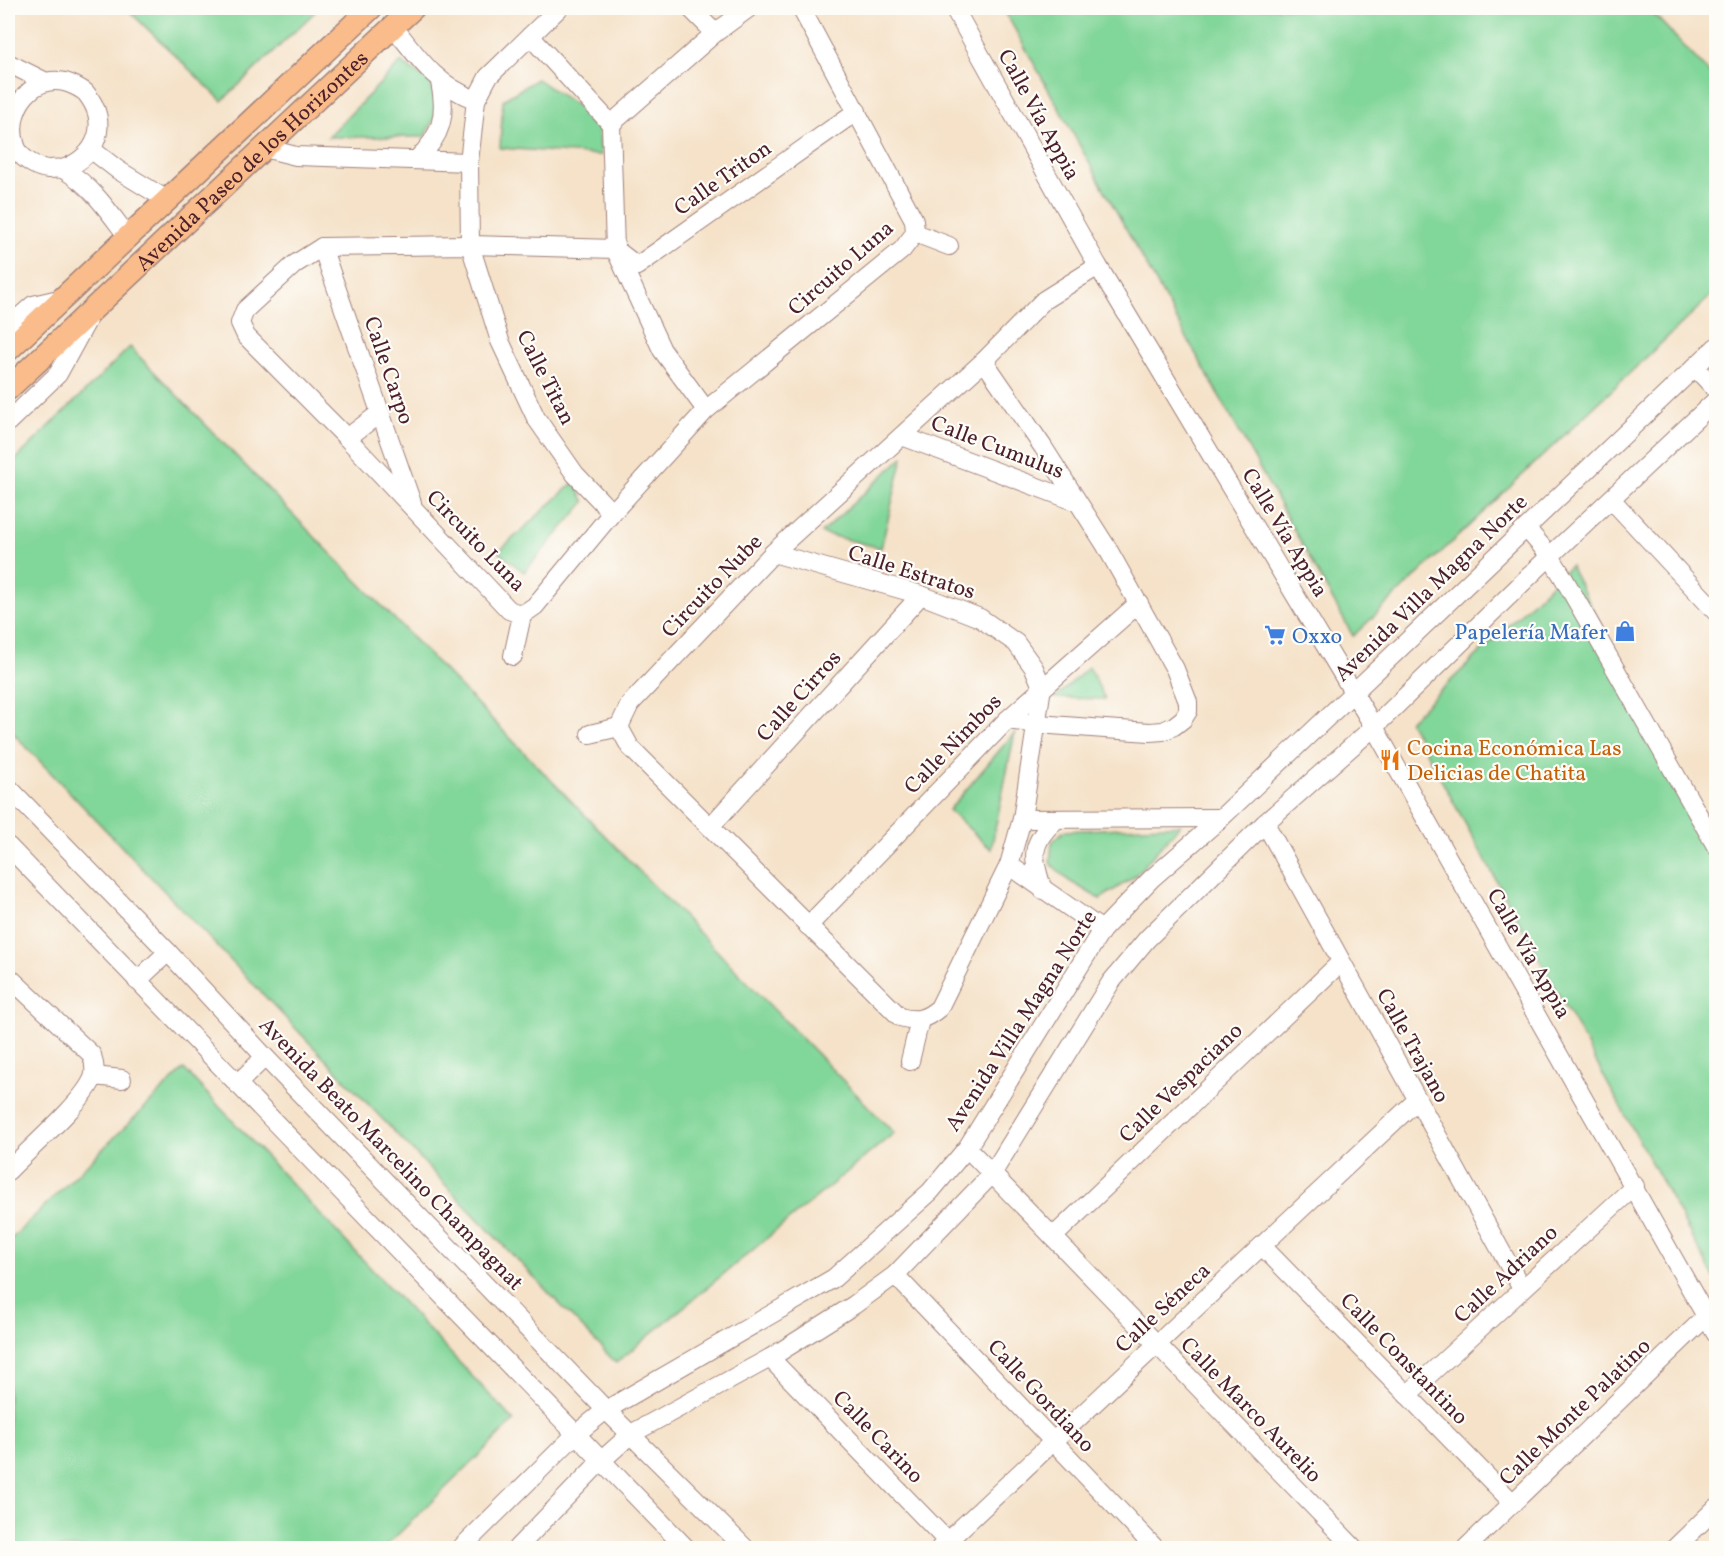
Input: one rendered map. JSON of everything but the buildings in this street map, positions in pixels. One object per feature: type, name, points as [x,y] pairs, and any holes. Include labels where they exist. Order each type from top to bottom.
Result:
[{"type":"main road","name":"Avenida Paseo de los Horizontes","points":[[8,350],[371,8]]},
{"type":"main road","name":"Avenida Paseo de los Horizontes","points":[[8,389],[413,8]]},
{"type":"street","points":[[470,245],[469,162],[476,100],[488,77],[560,8]]},
{"type":"street","points":[[690,8],[716,33]]},
{"type":"street","points":[[610,124],[748,8]]},
{"type":"street","name":"Circuito Luna","points":[[322,247],[295,264],[244,310],[240,323],[246,336],[347,438],[509,610],[522,615],[536,606],[612,513],[706,410],[902,250],[915,233],[914,220],[801,8]]},
{"type":"street","name":"Calle Vía Appia","points":[[954,8],[1098,266],[1354,692],[1635,1186],[1712,1312],[1716,1334]]},
{"type":"street","points":[[393,26],[424,66],[440,82],[458,94],[476,100]]},
{"type":"street","points":[[530,36],[610,124],[615,249],[662,350],[706,410]]},
{"type":"street","points":[[8,63],[44,81],[65,81],[84,91],[97,109],[99,130],[92,150],[84,159],[63,169],[46,169],[30,162],[18,150],[11,134],[12,98],[44,81]]},
{"type":"street","points":[[417,159],[428,150],[441,125],[444,111],[440,82]]},
{"type":"street","name":"Calle Triton","points":[[615,249],[637,266],[857,111]]},
{"type":"street","points":[[264,148],[296,156],[469,162]]},
{"type":"street","points":[[92,150],[118,170],[167,200]]},
{"type":"street","points":[[63,169],[94,192],[128,237]]},
{"type":"street","points":[[915,233],[949,246]]},
{"type":"street","points":[[322,247],[470,245],[615,249]]},
{"type":"street","name":"Calle Titan","points":[[470,245],[500,341],[536,418],[575,474],[612,513]]},
{"type":"street","name":"Calle Carpo","points":[[322,247],[414,509]]},
{"type":"street","name":"Circuito Nube","points":[[619,727],[630,704],[773,553],[984,361],[1044,300],[1098,266]]},
{"type":"street","points":[[8,327],[33,305],[63,298]]},
{"type":"street","name":"Avenida Paseo de los Horizontes","points":[[8,422],[58,374],[92,312]]},
{"type":"street","name":"Avenida Villa Magna Norte","points":[[461,1548],[576,1434],[606,1410],[834,1278],[930,1192],[967,1148],[1102,930],[1151,879],[1221,818],[1716,347]]},
{"type":"street","points":[[984,361],[1106,546],[1196,711],[1174,726],[1156,731],[1007,720]]},
{"type":"street","points":[[1695,367],[1716,390]]},
{"type":"street","points":[[517,1548],[601,1461],[631,1434],[770,1358],[854,1305],[895,1275],[992,1174],[1111,982],[1128,959],[1265,823],[1374,727],[1550,556],[1716,400]]},
{"type":"street","points":[[347,438],[380,413]]},
{"type":"street","name":"Calle Cumulus","points":[[902,436],[1077,502]]},
{"type":"street","points":[[1611,499],[1716,612]]},
{"type":"street","points":[[1526,528],[1550,556],[1716,846]]},
{"type":"street","name":"Calle Estratos","points":[[773,553],[921,595],[980,618],[1006,634],[1024,654],[1042,687]]},
{"type":"street","name":"Calle Cirros","points":[[711,826],[921,595]]},
{"type":"street","name":"Calle Nimbos","points":[[808,926],[1007,720],[1139,603]]},
{"type":"street","points":[[513,656],[522,615]]},
{"type":"street","points":[[590,734],[619,727],[630,747],[900,1017],[920,1020],[939,1008],[1009,865],[1022,819],[1042,687]]},
{"type":"street","name":"Avenida Beato Marcelino Champagnat","points":[[8,787],[606,1410],[745,1548]]},
{"type":"street","points":[[1022,819],[1221,818]]},
{"type":"street","points":[[1043,890],[1035,865],[1035,849],[1043,832],[1057,819]]},
{"type":"street","name":"Calle Trajano","points":[[1265,823],[1522,1289]]},
{"type":"street","points":[[8,846],[686,1548]]},
{"type":"street","points":[[1009,865],[1102,930]]},
{"type":"street","points":[[137,981],[168,952]]},
{"type":"street","name":"Calle Vespaciano","points":[[1053,1237],[1341,962]]},
{"type":"street","points":[[8,976],[92,1055],[94,1066],[94,1076],[83,1095],[8,1171]]},
{"type":"street","points":[[910,1061],[920,1020]]},
{"type":"street","points":[[237,1084],[266,1057]]},
{"type":"street","points":[[94,1076],[122,1079]]},
{"type":"street","name":"Calle Séneca","points":[[947,1546],[1417,1100]]},
{"type":"street","name":"Calle Marco Aurelio","points":[[967,1148],[1354,1548]]},
{"type":"street","name":"Calle Adriano","points":[[1407,1395],[1635,1186]]},
{"type":"street","name":"Calle Constantino","points":[[1262,1246],[1513,1503]]},
{"type":"street","name":"Calle Gordiano","points":[[895,1275],[1155,1548]]},
{"type":"street","name":"Calle Monte Palatino","points":[[1466,1548],[1712,1312]]},
{"type":"street","name":"Calle Carino","points":[[770,1358],[947,1546]]},
{"type":"street","points":[[1675,1548],[1716,1508]]},
{"type":"green space","points":[[126,8],[319,8],[222,101]]},
{"type":"green space","points":[[1003,8],[1648,8],[1716,80],[1716,291],[1353,636]]},
{"type":"green space","points":[[401,62],[431,83],[439,110],[424,137],[328,137]]},
{"type":"green space","points":[[537,79],[598,120],[601,155],[500,148],[503,100]]},
{"type":"green space","points":[[130,347],[894,1133],[616,1363],[8,728],[8,467]]},
{"type":"green space","points":[[903,457],[881,548],[821,533]]},
{"type":"green space","points":[[574,482],[585,502],[524,572],[498,552]]},
{"type":"green space","points":[[1570,566],[1716,845],[1715,1279],[1409,721]]},
{"type":"green space","points":[[1089,667],[1105,699],[1055,698]]},
{"type":"green space","points":[[1015,732],[991,849],[949,810]]},
{"type":"green space","points":[[1180,825],[1134,877],[1100,899],[1069,881],[1050,863],[1052,842],[1064,831]]},
{"type":"green space","points":[[184,1069],[514,1421],[384,1548],[8,1548],[8,1242]]},
{"type":"place","name":"Papelería Mafer","points":[[1625,631]]},
{"type":"place","name":"Oxxo","points":[[1275,635]]},
{"type":"place","name":"Cocina Económica Las Delicias de Chatita","points":[[1390,760]]}]
